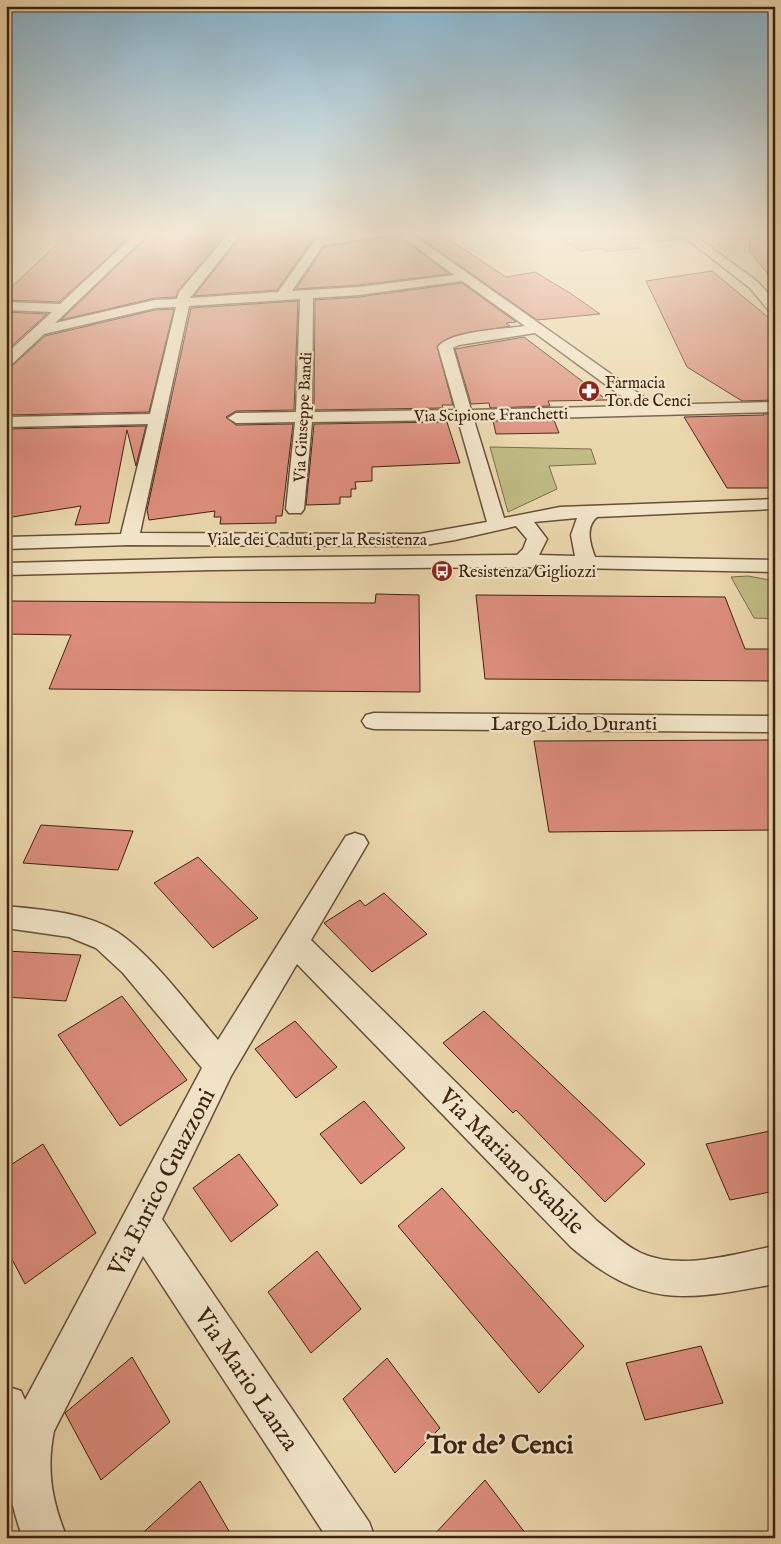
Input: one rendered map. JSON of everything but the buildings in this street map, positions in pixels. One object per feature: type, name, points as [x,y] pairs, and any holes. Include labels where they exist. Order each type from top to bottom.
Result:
[{"type":"street","points":[[6,362],[64,304]]},
{"type":"street","points":[[38,331],[145,306],[163,304]]},
{"type":"street","points":[[129,539],[182,316],[182,304]]},
{"type":"street","name":"Via Giuseppe Bandi","points":[[295,509],[304,417],[307,304]]},
{"type":"street","points":[[501,304],[650,409]]},
{"type":"street","points":[[6,306],[60,308]]},
{"type":"street","points":[[497,524],[446,346],[457,340],[536,329]]},
{"type":"street","name":"Via Scipione Franchetti","points":[[236,418],[466,415],[775,407]]},
{"type":"street","points":[[6,422],[157,419]]},
{"type":"street","name":"Viale dei Caduti per la Resistenza","points":[[6,543],[129,539],[419,540],[518,519],[593,511],[775,504]]},
{"type":"street","points":[[671,508],[775,518]]},
{"type":"street","points":[[587,562],[581,546],[580,528],[584,518],[593,511]]},
{"type":"street","points":[[518,519],[532,530],[537,539],[534,550],[522,561]]},
{"type":"street","name":"Viale dei Caduti per la Resistenza","points":[[6,569],[212,564],[522,561],[769,567]]},
{"type":"street","name":"Largo Lido Duranti","points":[[374,721],[775,724]]},
{"type":"street","name":"Via Enrico Guazzoni","points":[[45,1538],[29,1488],[28,1449],[39,1415],[142,1221],[220,1066],[355,843]]},
{"type":"street","points":[[6,917],[72,926],[106,940],[134,964],[220,1066]]},
{"type":"street","name":"Via Mariano Stabile","points":[[295,943],[584,1234],[615,1260],[642,1274],[668,1280],[695,1279],[775,1265]]},
{"type":"street","name":"Via Mario Lanza","points":[[142,1221],[353,1538]]},
{"type":"street","points":[[6,1406],[28,1449]]},
{"type":"shaded area","points":[[490,447],[591,449],[596,464],[549,466],[557,489],[508,512]]},
{"type":"shaded area","points":[[748,576],[775,581],[775,619],[754,618],[731,577]]},
{"type":"place","name":"Farmacia Tor de Cenci","points":[[589,391]]},
{"type":"place","name":"Resistenza/Gigliozzi","points":[[442,571]]},
{"type":"district","name":"Tor de' Cenci","points":[[500,1444]]}]
